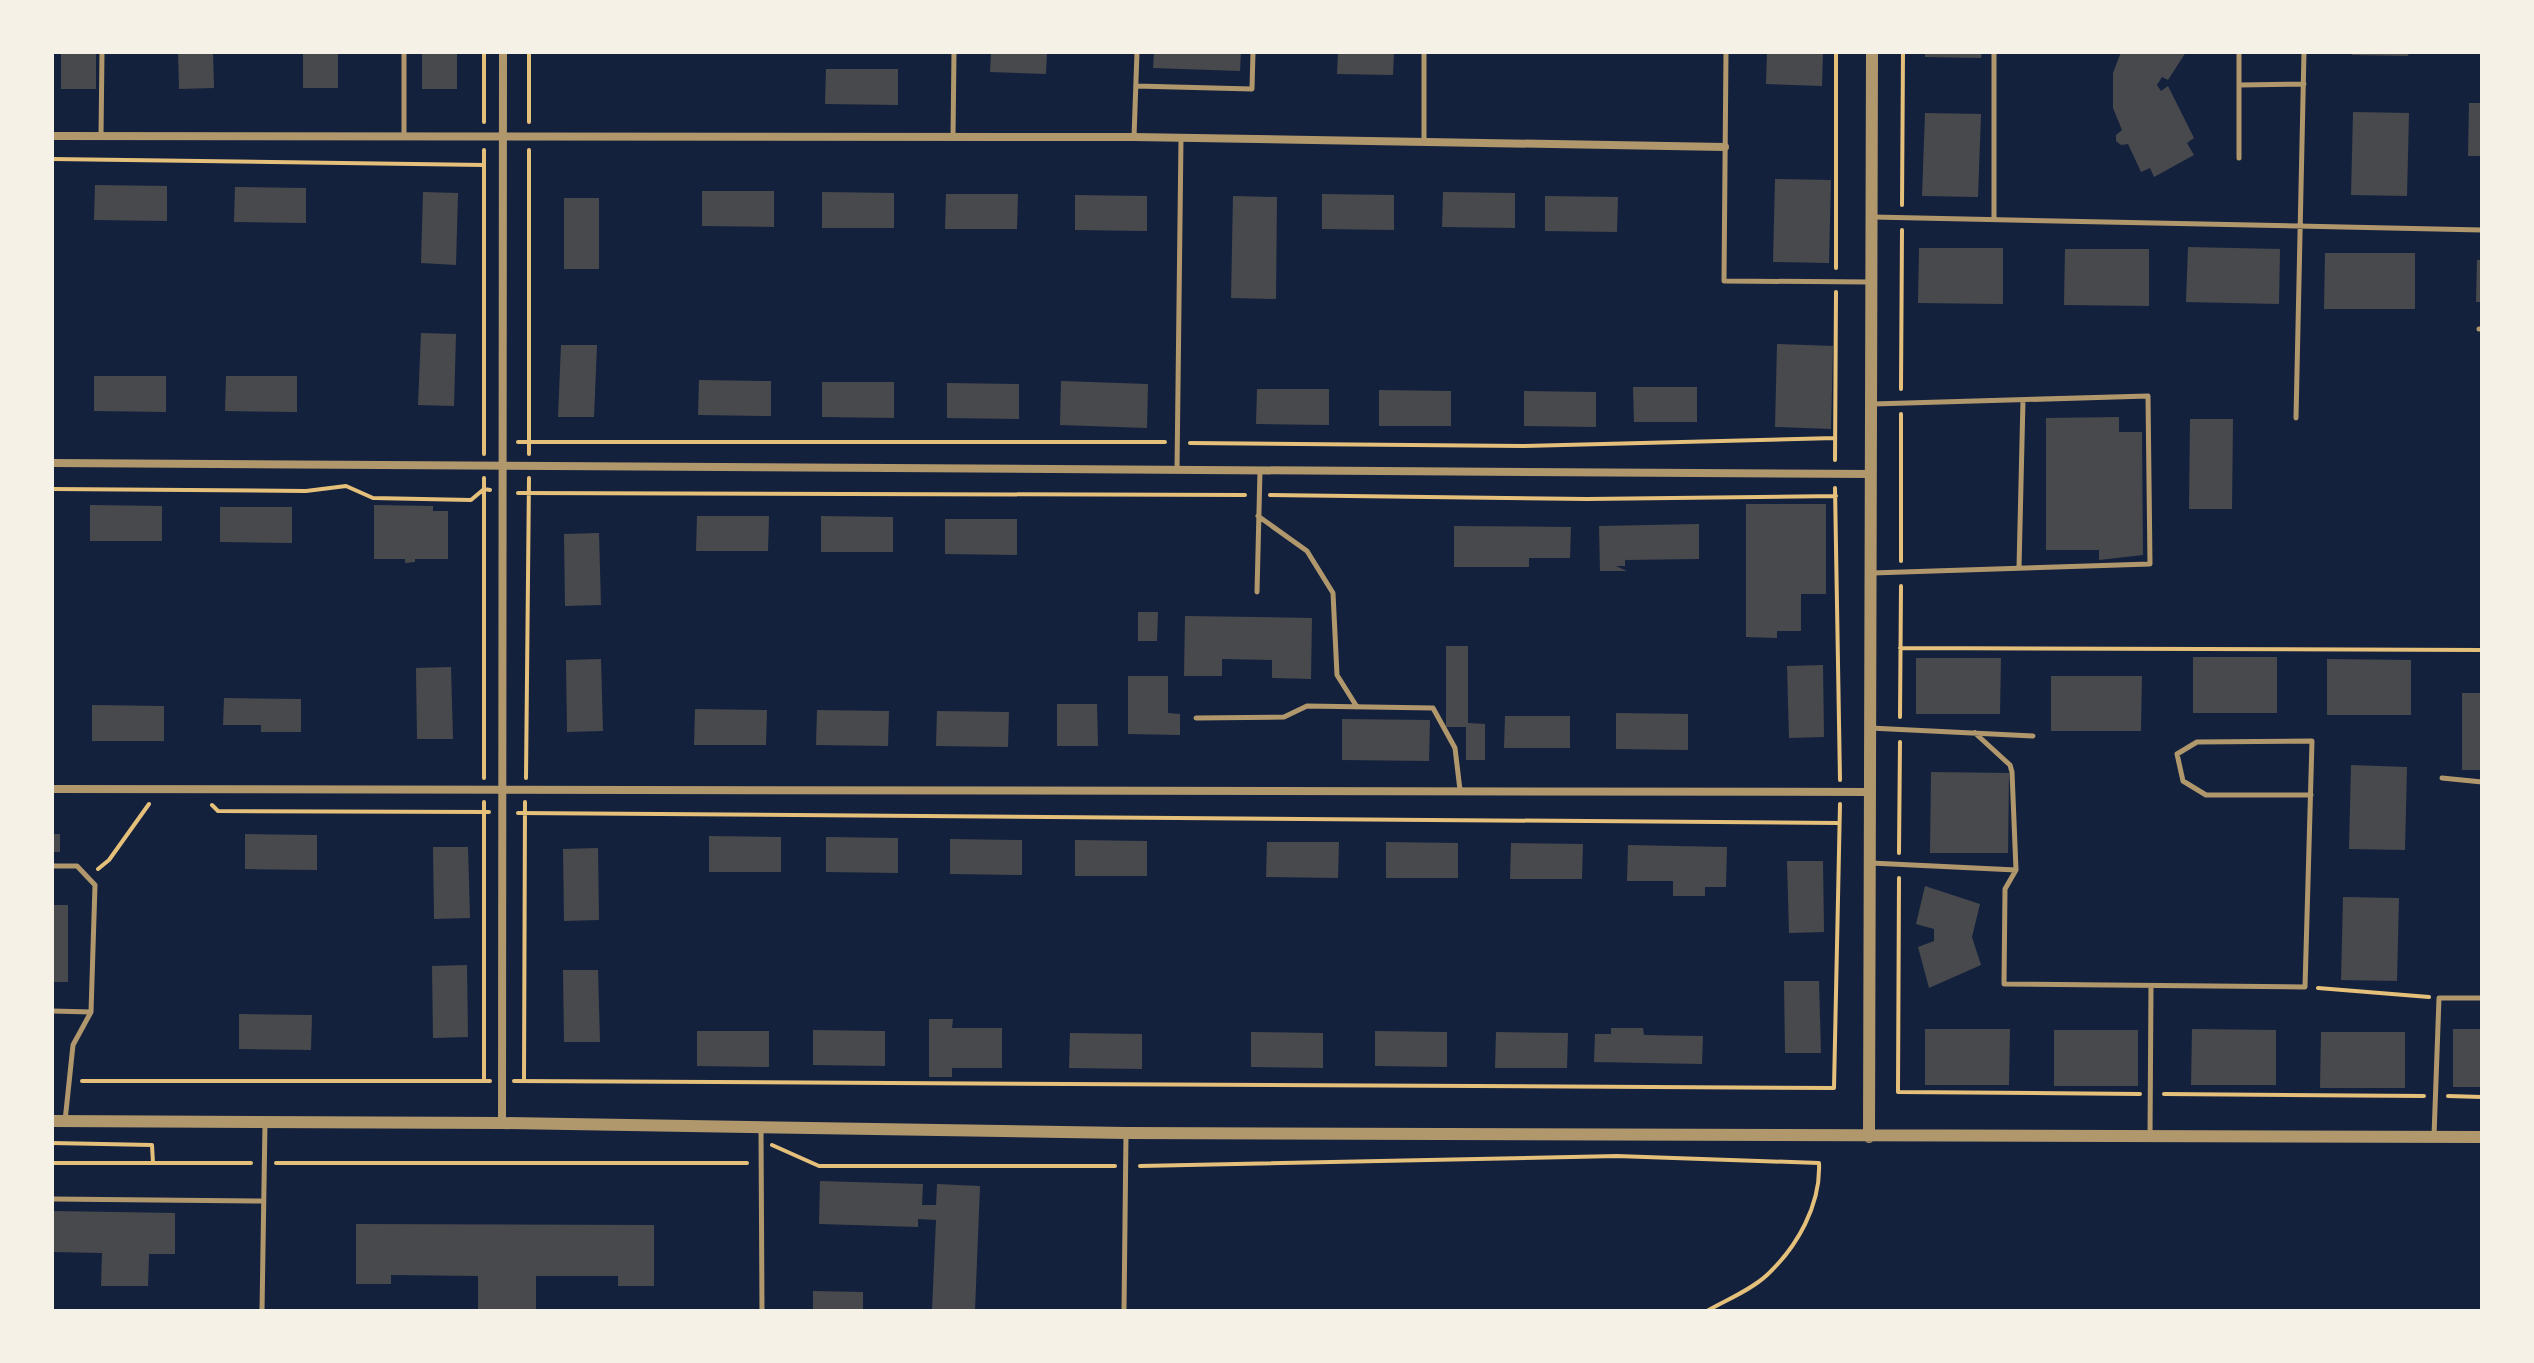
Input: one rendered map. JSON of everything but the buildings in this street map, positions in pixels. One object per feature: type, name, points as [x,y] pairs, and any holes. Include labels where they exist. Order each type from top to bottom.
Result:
[{"type":"street","points":[[502,1123],[503,52]]},
{"type":"street","points":[[1869,1137],[1872,52]]},
{"type":"street","points":[[52,136],[1181,137],[1725,147]]},
{"type":"street","points":[[52,463],[1871,474]]},
{"type":"street","points":[[52,789],[1870,792]]},
{"type":"street","points":[[58,1122],[502,1123],[761,1134],[2482,1137]]},
{"type":"lane","points":[[101,136],[102,52]]},
{"type":"lane","points":[[404,52],[404,137]]},
{"type":"lane","points":[[953,137],[954,52]]},
{"type":"lane","points":[[1134,137],[1137,52]]},
{"type":"lane","points":[[1136,86],[1252,89],[1253,52]]},
{"type":"lane","points":[[1424,52],[1424,142]]},
{"type":"lane","points":[[1726,52],[1724,281],[1871,282]]},
{"type":"lane","points":[[1994,52],[1994,218]]},
{"type":"lane","points":[[2239,52],[2239,158]]},
{"type":"lane","points":[[2296,418],[2304,52]]},
{"type":"lane","points":[[2240,85],[2304,84]]},
{"type":"lane","points":[[1177,470],[1181,137]]},
{"type":"lane","points":[[1872,217],[2482,230]]},
{"type":"lane","points":[[1871,404],[2148,396],[2150,564],[1871,573]]},
{"type":"lane","points":[[2019,568],[2023,400]]},
{"type":"lane","points":[[1257,592],[1260,471]]},
{"type":"lane","points":[[1258,516],[1307,551],[1333,593],[1337,675],[1357,707]]},
{"type":"lane","points":[[1196,718],[1284,717],[1307,706],[1433,708],[1455,748],[1461,791]]},
{"type":"lane","points":[[1870,728],[2033,736]]},
{"type":"lane","points":[[1975,733],[2010,765],[2012,772],[2016,870],[2005,889],[2004,984],[2305,987],[2311,795],[2312,741],[2197,742],[2177,754],[2183,781],[2206,795],[2311,795]]},
{"type":"lane","points":[[2442,778],[2482,782]]},
{"type":"lane","points":[[1870,863],[2016,870]]},
{"type":"lane","points":[[52,866],[77,866],[95,885],[91,1012],[73,1045],[69,1081],[58,1122]]},
{"type":"lane","points":[[2150,1137],[2151,986]]},
{"type":"lane","points":[[2434,1137],[2439,998],[2482,998]]},
{"type":"lane","points":[[52,1011],[91,1012]]},
{"type":"lane","points":[[262,1311],[265,1122]]},
{"type":"lane","points":[[1124,1311],[1126,1133]]},
{"type":"lane","points":[[761,1134],[762,1311]]},
{"type":"lane","points":[[52,1199],[263,1201]]},
{"type":"path","points":[[484,52],[484,1081]]},
{"type":"path","points":[[524,1081],[529,52]]},
{"type":"path","points":[[69,1081],[1834,1088],[1840,792],[1835,474],[1836,52]]},
{"type":"path","points":[[52,159],[484,165]]},
{"type":"path","points":[[52,489],[306,491],[346,486],[373,498],[471,500],[484,489]]},
{"type":"path","points":[[484,489],[503,493],[1587,499],[1836,496]]},
{"type":"path","points":[[1900,648],[2482,650]]},
{"type":"path","points":[[87,876],[109,860],[159,789]]},
{"type":"path","points":[[194,789],[218,811],[1839,823]]},
{"type":"path","points":[[2305,987],[2439,998]]},
{"type":"path","points":[[1899,1061],[1898,1092],[2482,1097]]},
{"type":"path","points":[[761,1134],[819,1166],[1125,1166],[1617,1156],[1819,1163],[1820,1176],[1807,1225],[1766,1276],[1707,1311]]},
{"type":"path","points":[[52,1143],[152,1145],[153,1163]]},
{"type":"path","points":[[52,1163],[750,1163]]}]
